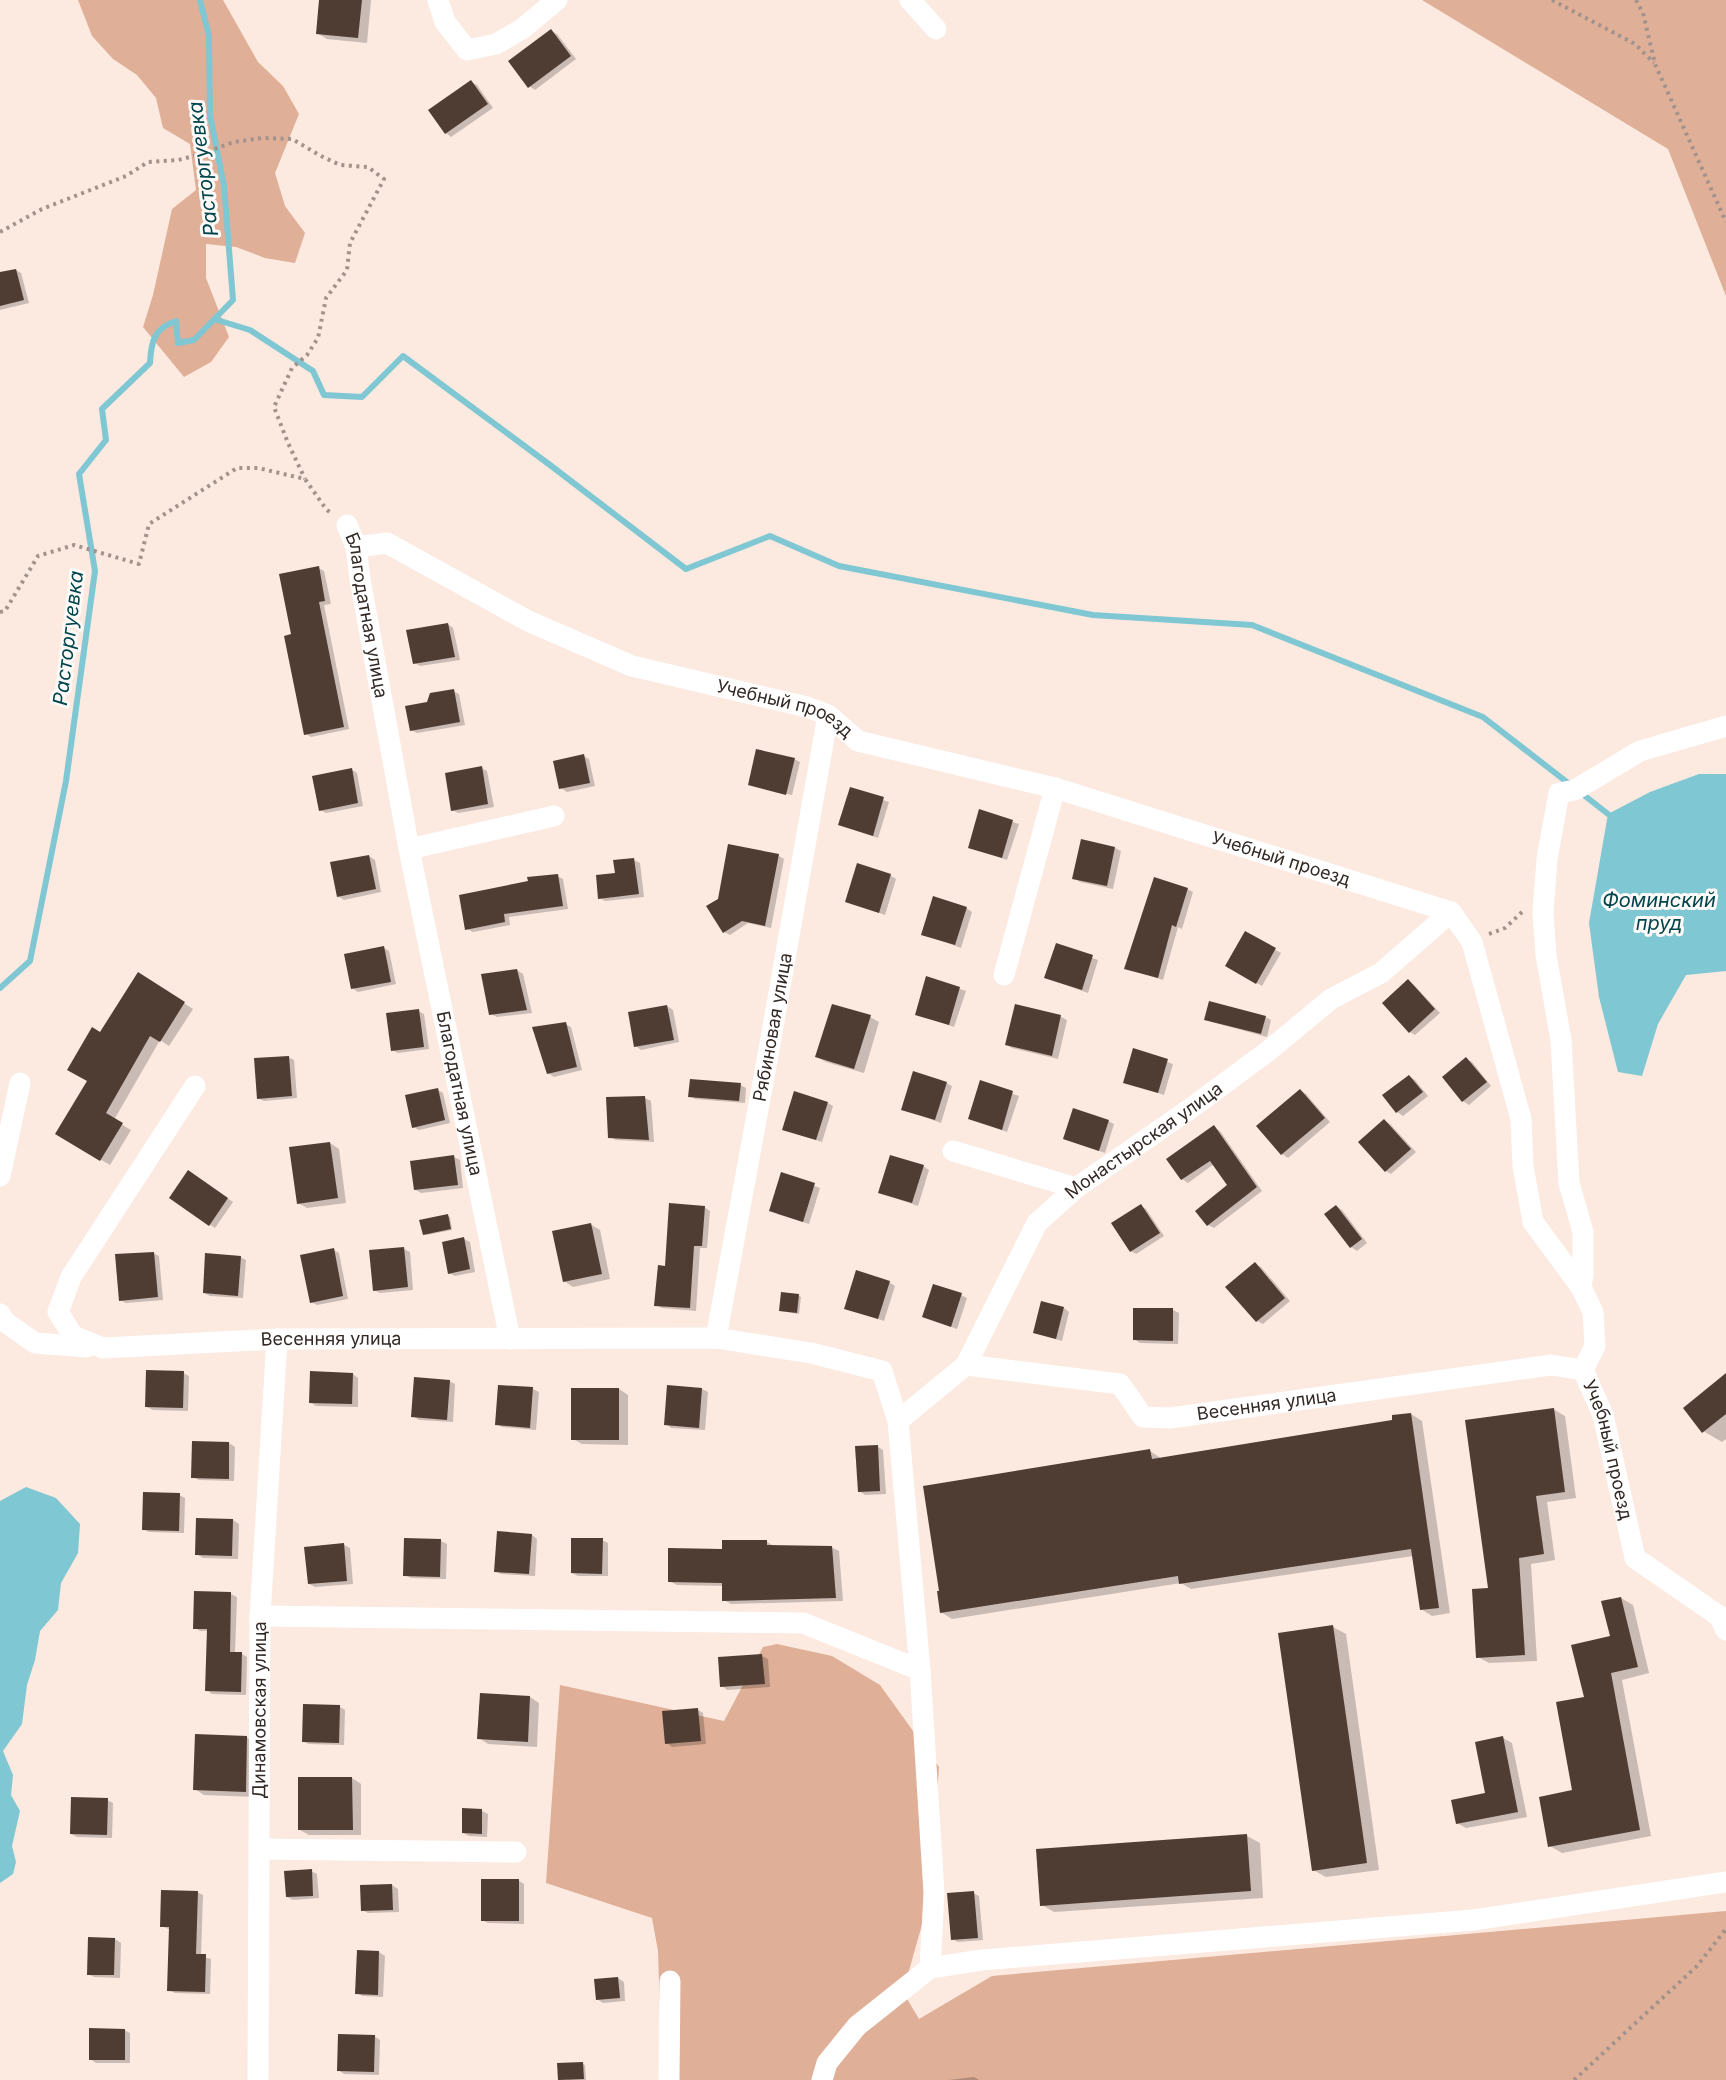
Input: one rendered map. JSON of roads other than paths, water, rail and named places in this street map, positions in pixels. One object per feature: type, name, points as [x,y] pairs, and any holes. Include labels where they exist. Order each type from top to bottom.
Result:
[{"type":"street","points":[[438,0],[445,22],[467,50],[496,44],[522,29],[557,0]]},
{"type":"street","points":[[910,0],[936,29]]},
{"type":"street","name":"Благодатная улица","points":[[347,525],[356,547],[409,849],[510,1339]]},
{"type":"street","name":"Учебный проезд","points":[[356,547],[387,543],[528,621],[632,666],[807,707],[828,715],[858,741],[1055,788],[1451,912],[1472,942],[1521,1119],[1523,1166],[1533,1222],[1581,1287],[1593,1312],[1595,1346],[1583,1370],[1603,1415],[1635,1558],[1719,1616],[1726,1630]]},
{"type":"street","name":"Рябиновая улица","points":[[716,1338],[828,715]]},
{"type":"street","points":[[1581,1287],[1583,1232],[1569,1183],[1562,1040],[1546,955],[1543,913],[1547,859],[1559,793],[1575,790],[1640,751],[1725,728]]},
{"type":"street","points":[[1004,975],[1055,788]]},
{"type":"street","points":[[409,849],[554,816]]},
{"type":"street","name":"Монастырская улица","points":[[898,1421],[966,1365],[1037,1223],[1076,1188],[1222,1086],[1331,999],[1381,973],[1451,912]]},
{"type":"street","points":[[0,1176],[20,1083]]},
{"type":"street","name":"Весенняя улица","points":[[195,1086],[71,1277],[58,1312],[73,1336],[103,1348],[277,1339],[716,1338],[811,1353],[882,1371],[898,1421]]},
{"type":"street","points":[[953,1151],[1076,1188]]},
{"type":"street","points":[[0,1314],[4,1321],[35,1343],[103,1348]]},
{"type":"street","name":"Динамовская улица","points":[[258,2080],[260,1616],[277,1339]]},
{"type":"street","name":"Весенняя улица","points":[[966,1365],[1120,1384],[1143,1417],[1170,1418],[1551,1365],[1583,1370]]},
{"type":"street","points":[[898,1421],[921,1670],[934,1893],[930,1968]]},
{"type":"street","points":[[260,1616],[804,1623],[921,1670]]},
{"type":"street","points":[[259,1849],[516,1852]]},
{"type":"street","points":[[822,2080],[827,2063],[857,2026],[930,1968],[982,1960],[1473,1920],[1726,1882]]},
{"type":"street","points":[[669,2080],[670,1981]]},
{"type":"water","name":"Фоминский пруд","points":[[1699,774],[1726,774],[1726,971],[1686,975],[1658,1024],[1642,1076],[1618,1072],[1599,997],[1589,923],[1608,814],[1650,792]]},
{"type":"water","points":[[26,1487],[56,1498],[80,1524],[78,1553],[61,1583],[58,1610],[40,1631],[35,1660],[27,1685],[22,1724],[3,1751],[13,1775],[11,1795],[20,1811],[12,1846],[16,1862],[13,1874],[0,1883],[0,1501]]},
{"type":"waterway","name":"Расторгуевка","points":[[0,988],[30,961],[66,781],[95,571],[79,474],[106,440],[102,409],[150,363],[151,349],[158,332],[176,321],[178,343],[194,340],[233,300],[224,186],[210,115],[209,36],[200,0]]},
{"type":"waterway","points":[[214,319],[250,330],[313,371],[324,395],[362,397],[403,356],[686,569],[770,536],[839,566],[1093,615],[1252,625],[1483,717],[1572,786]]},
{"type":"waterway","points":[[1580,792],[1608,814]]}]
